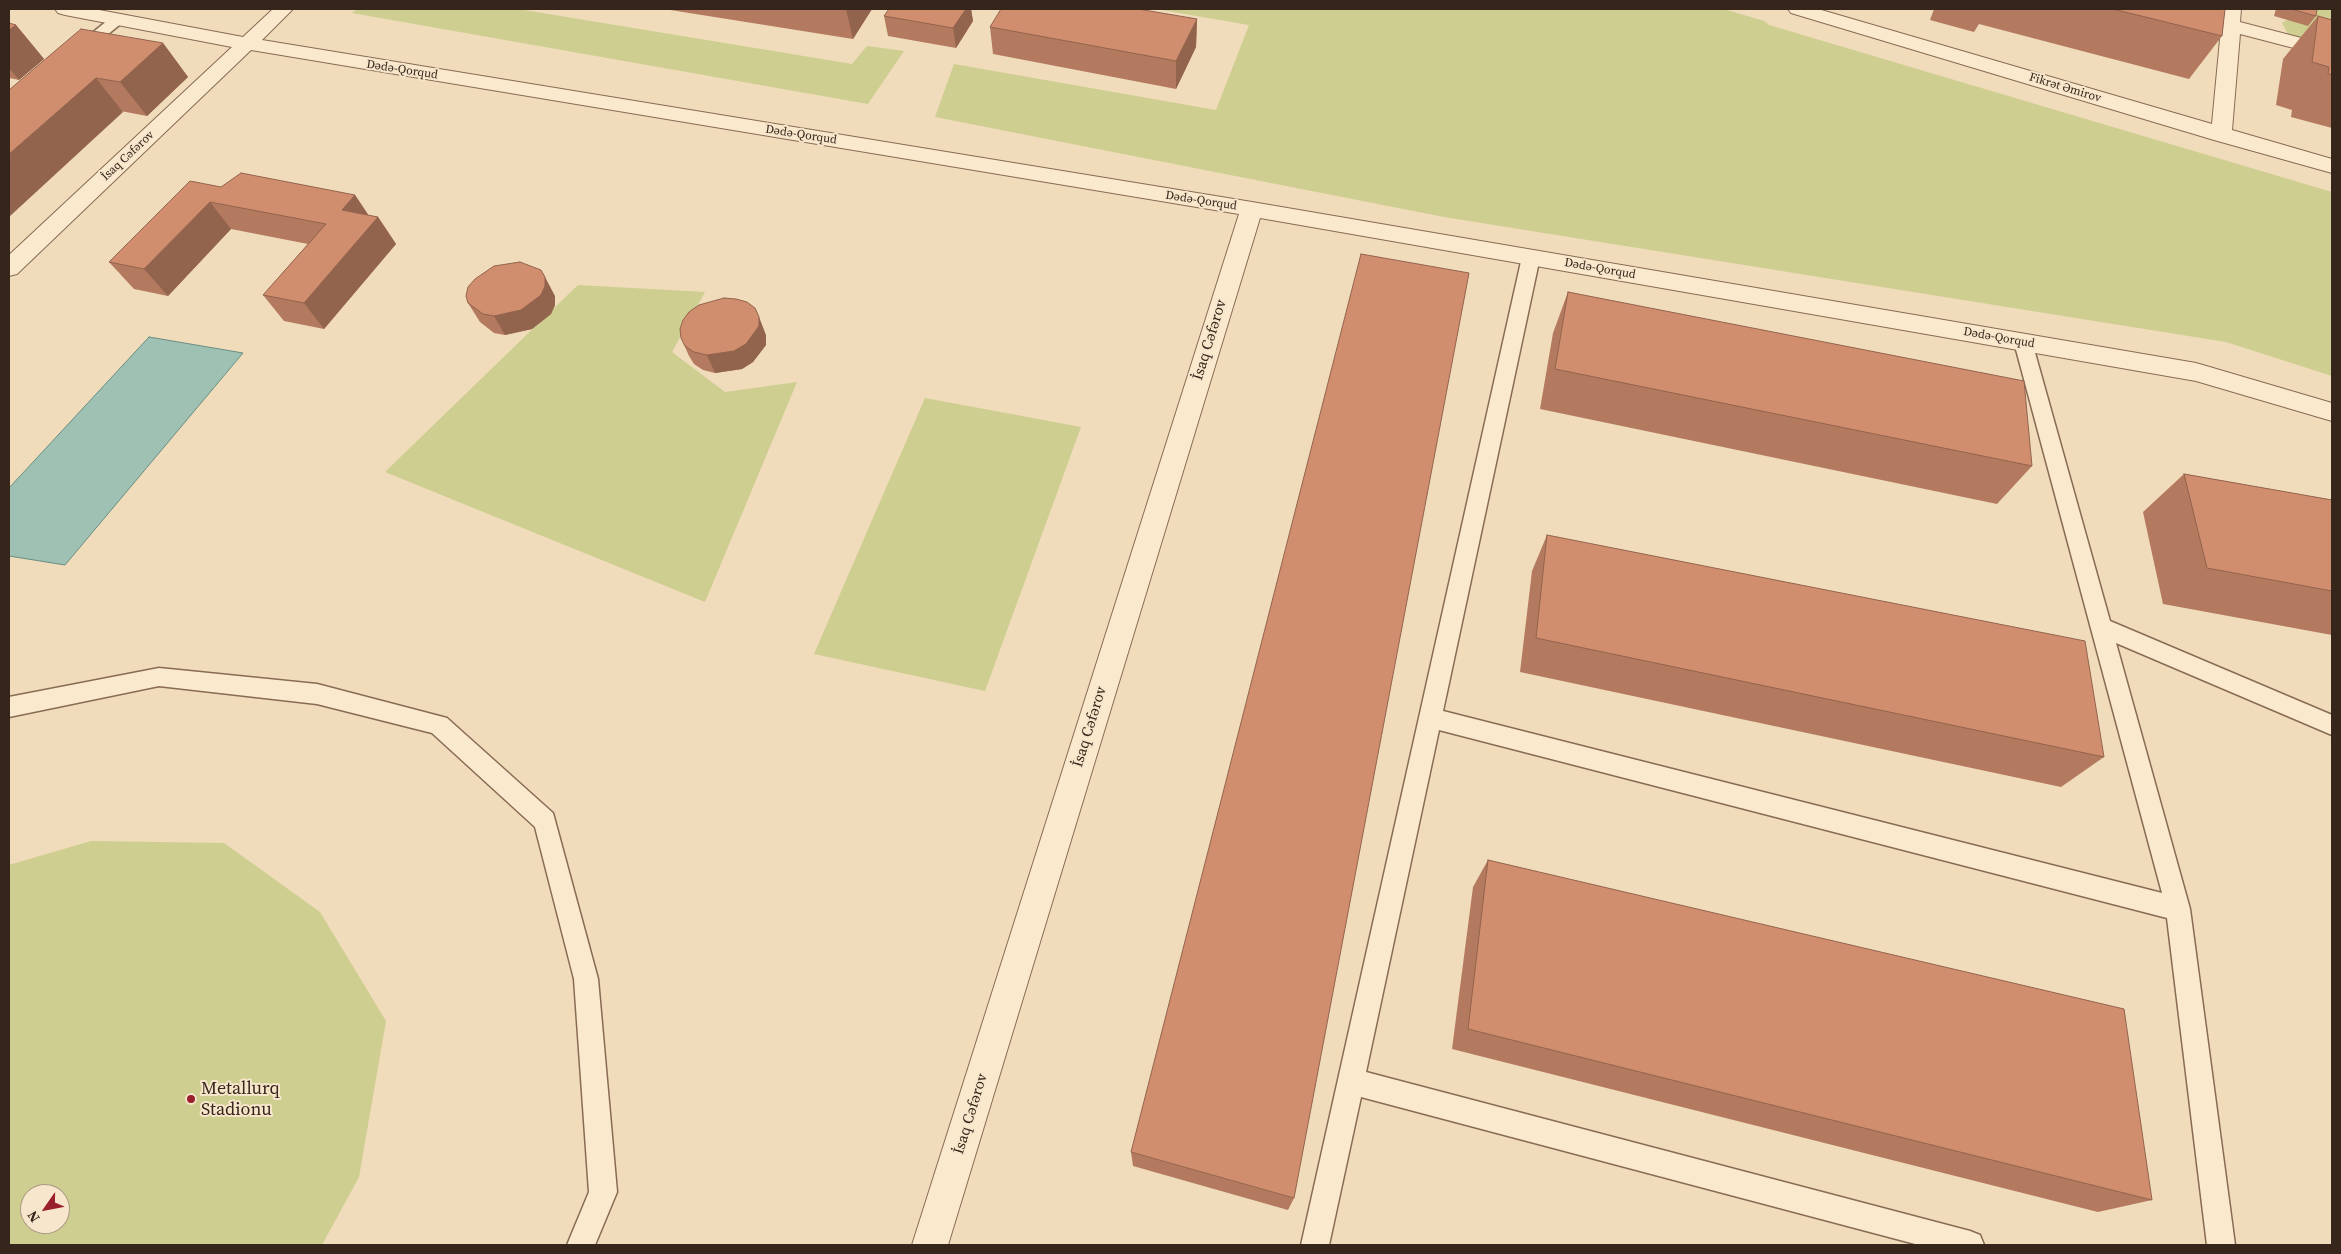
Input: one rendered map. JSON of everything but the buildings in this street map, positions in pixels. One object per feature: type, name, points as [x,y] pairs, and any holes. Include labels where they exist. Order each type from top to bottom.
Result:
[{"type":"street","name":"Dədə-Qorqud","points":[[66,9],[248,44],[1252,209],[2196,372],[2332,412]]},
{"type":"street","name":"İsaq Cəfərov","points":[[9,268],[284,9]]},
{"type":"street","name":"Fikrət Əmirov","points":[[1798,9],[2221,135],[2332,166]]},
{"type":"street","points":[[2166,9],[2232,18],[2332,52]]},
{"type":"street","points":[[2221,135],[2232,18]]},
{"type":"street","name":"İsaq Cəfərov","points":[[930,1245],[1252,209]]},
{"type":"lane","points":[[67,61],[118,19]]},
{"type":"lane","points":[[1315,1245],[1531,257]]},
{"type":"lane","points":[[2023,342],[2178,910],[2221,1245]]},
{"type":"lane","points":[[2099,626],[2332,725]]},
{"type":"lane","points":[[9,707],[159,677],[317,694],[439,725],[544,821],[586,979],[603,1192],[581,1245]]},
{"type":"lane","points":[[1430,718],[2178,910]]},
{"type":"lane","points":[[1351,1081],[1970,1245]]},
{"type":"green space","points":[[357,9],[518,9],[852,64],[867,46],[904,51],[868,104],[352,13]]},
{"type":"green space","points":[[1156,9],[1724,9],[1764,21],[1769,25],[2332,192],[2332,376],[2226,342],[1444,217],[935,117],[954,64],[1216,110],[1249,25]]},
{"type":"green space","points":[[2303,9],[2332,9],[2332,51],[2289,36],[2282,23]]},
{"type":"green space","points":[[578,285],[705,292],[672,352],[725,392],[797,382],[705,602],[385,472]]},
{"type":"green space","points":[[925,398],[1081,427],[985,691],[814,654]]},
{"type":"green space","name":"Metallurq Stadionu","points":[[91,841],[224,843],[320,912],[386,1021],[359,1177],[322,1245],[9,1245],[9,865]]},
{"type":"shaded area","points":[[149,337],[243,353],[65,565],[9,556],[9,488]]},
{"type":"place","name":"Metallurq Stadionu","points":[[191,1099]]}]
